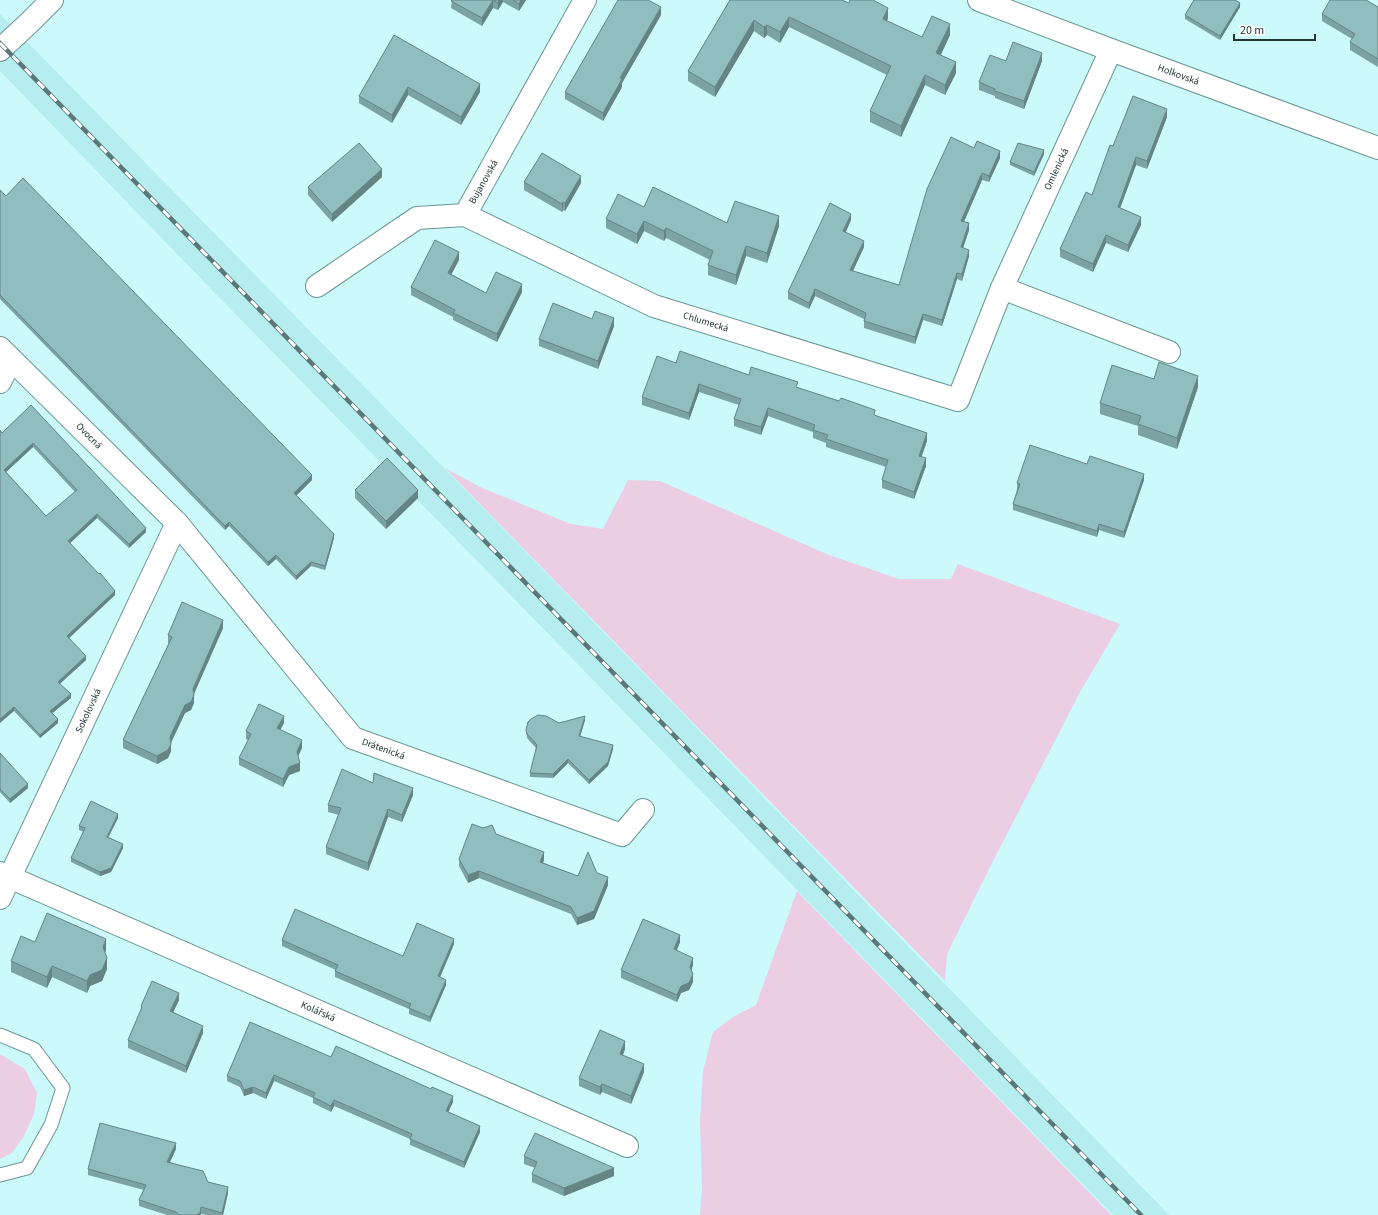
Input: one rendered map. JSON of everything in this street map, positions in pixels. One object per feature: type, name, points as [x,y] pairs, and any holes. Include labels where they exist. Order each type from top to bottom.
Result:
[{"type":"street","points":[[2,48],[52,0]]},
{"type":"street","name":"Bujanovská","points":[[317,286],[417,218],[465,215],[585,0]]},
{"type":"street","name":"Holkovská","points":[[979,0],[1378,148]]},
{"type":"street","name":"Omlenická","points":[[958,400],[1002,288],[1111,50]]},
{"type":"street","name":"Chlumecká","points":[[465,215],[654,306],[958,400]]},
{"type":"street","points":[[1002,288],[1169,352]]},
{"type":"street","points":[[0,382],[6,354]]},
{"type":"street","name":"Ovocná","points":[[6,354],[177,523]]},
{"type":"street","name":"Drátenická","points":[[177,523],[353,738],[622,835],[643,810]]},
{"type":"street","name":"Sokolovská","points":[[0,898],[5,875],[177,523]]},
{"type":"street","name":"Kolářská","points":[[5,875],[627,1146]]},
{"type":"lane","points":[[0,1035],[34,1049],[63,1088],[51,1125],[26,1168],[0,1175]]},
{"type":"shaded area","points":[[0,14],[523,549],[1169,1215],[1113,1215],[210,288],[0,71]]},
{"type":"shaded area","points":[[445,468],[482,488],[571,524],[603,529],[628,480],[660,481],[829,555],[899,579],[951,579],[958,564],[1120,624],[1080,692],[947,954],[945,981]]},
{"type":"shaded area","points":[[797,891],[1111,1215],[700,1215],[702,1189],[700,1121],[703,1071],[713,1032],[733,1017],[756,1005]]},
{"type":"shaded area","points":[[0,1054],[25,1069],[37,1093],[34,1114],[23,1138],[12,1153],[0,1159]]},
{"type":"building","points":[[493,0],[482,18],[451,1]]},
{"type":"building","points":[[513,0],[521,0],[519,4]]},
{"type":"building","points":[[618,0],[648,0],[661,7],[620,78],[622,79],[603,113],[565,92]]},
{"type":"building","points":[[730,0],[842,0],[849,3],[850,0],[873,0],[888,8],[883,19],[922,37],[932,16],[950,24],[936,53],[956,62],[945,85],[925,75],[901,126],[870,111],[891,66],[789,17],[780,32],[767,25],[764,27],[754,20],[715,87],[688,71]]},
{"type":"building","points":[[1194,0],[1235,0],[1240,3],[1220,36],[1185,15]]},
{"type":"building","points":[[1330,0],[1366,0],[1378,7],[1378,59],[1350,42],[1355,34],[1322,14]]},
{"type":"building","points":[[394,35],[480,84],[461,117],[408,87],[392,115],[359,96]]},
{"type":"building","points":[[1013,42],[1042,53],[1024,101],[995,91],[995,89],[979,82],[990,55],[1006,61]]},
{"type":"building","points":[[1133,96],[1167,109],[1147,161],[1136,157],[1118,207],[1141,217],[1128,245],[1106,235],[1093,264],[1060,249],[1086,192],[1092,195],[1110,145],[1113,146]]},
{"type":"building","points":[[951,137],[974,148],[977,141],[1000,151],[989,176],[982,173],[961,221],[969,223],[961,247],[969,250],[962,274],[957,273],[942,320],[923,314],[915,337],[864,321],[866,313],[815,289],[809,303],[788,292],[830,203],[851,214],[843,231],[864,241],[850,270],[899,285],[927,189]]},
{"type":"building","points":[[359,143],[382,169],[332,214],[308,187]]},
{"type":"building","points":[[1018,143],[1044,150],[1034,172],[1010,162]]},
{"type":"building","points":[[542,153],[581,176],[565,203],[563,202],[562,204],[524,182]]},
{"type":"building","points":[[23,178],[312,475],[294,493],[334,534],[325,566],[311,562],[296,576],[276,555],[268,562],[229,522],[225,526],[0,295],[0,190],[6,196]]},
{"type":"building","points":[[653,187],[727,223],[735,201],[779,216],[767,253],[746,246],[736,275],[708,265],[713,251],[666,228],[664,231],[644,221],[637,234],[606,219],[618,194],[644,207]]},
{"type":"building","points":[[435,240],[459,252],[448,273],[486,293],[496,272],[522,284],[497,334],[453,313],[455,310],[411,287]]},
{"type":"building","points":[[553,303],[592,319],[595,311],[614,318],[598,361],[539,339]]},
{"type":"building","points":[[680,351],[749,375],[751,367],[798,382],[796,387],[839,401],[841,398],[875,410],[874,415],[927,433],[919,456],[926,458],[914,492],[882,480],[888,460],[826,439],[828,435],[813,430],[815,425],[768,408],[761,427],[734,419],[741,399],[699,384],[689,413],[642,397],[657,356],[676,363]]},
{"type":"building","points":[[1159,362],[1198,376],[1177,438],[1138,424],[1141,416],[1100,403],[1112,365],[1154,379]]},
{"type":"building","points":[[31,405],[146,528],[129,544],[97,514],[68,541],[99,574],[100,573],[115,591],[67,636],[86,656],[58,682],[71,694],[50,711],[58,719],[40,735],[14,707],[0,719],[0,430],[2,433]],"holes":[[[33,443],[77,490],[46,516],[4,470]]]},
{"type":"building","points":[[1030,445],[1087,464],[1090,456],[1144,474],[1124,532],[1099,524],[1097,531],[1013,504],[1020,484],[1017,483]]},
{"type":"building","points":[[387,458],[418,490],[386,521],[355,490]]},
{"type":"building","points":[[182,602],[223,620],[193,689],[194,695],[191,702],[185,705],[170,737],[171,744],[168,750],[157,756],[123,740],[172,637],[168,635]]},
{"type":"building","points":[[259,704],[284,716],[277,728],[302,740],[297,752],[300,763],[289,767],[283,779],[239,758],[251,734],[246,731]]},
{"type":"building","points":[[538,715],[546,716],[559,723],[585,716],[579,736],[613,745],[608,762],[589,780],[568,759],[553,774],[530,773],[537,745],[527,734],[526,730],[528,722]]},
{"type":"building","points":[[0,753],[28,784],[10,799],[0,789]]},
{"type":"building","points":[[342,769],[373,783],[374,773],[413,788],[402,815],[388,809],[368,863],[326,847],[341,808],[328,805]]},
{"type":"building","points":[[91,801],[118,814],[107,837],[123,844],[111,868],[100,872],[71,858],[85,828],[79,826]]},
{"type":"building","points":[[472,824],[483,828],[492,825],[496,834],[544,852],[540,862],[578,876],[588,852],[597,873],[608,877],[594,911],[577,918],[571,907],[479,871],[468,875],[459,859]]},
{"type":"building","points":[[295,909],[403,956],[417,923],[454,939],[438,976],[446,980],[430,1017],[409,1008],[411,1004],[335,971],[338,965],[282,940]]},
{"type":"building","points":[[47,913],[106,939],[103,947],[107,958],[102,970],[90,975],[87,981],[52,966],[47,977],[11,961],[21,936],[35,942]]},
{"type":"building","points":[[643,919],[680,935],[674,949],[693,958],[690,967],[693,974],[689,983],[681,986],[677,995],[621,970]]},
{"type":"building","points":[[152,981],[179,993],[170,1011],[203,1026],[186,1066],[128,1040]]},
{"type":"building","points":[[250,1022],[331,1057],[336,1046],[431,1089],[432,1087],[453,1096],[446,1111],[480,1126],[464,1162],[410,1139],[412,1134],[334,1100],[331,1106],[313,1097],[315,1093],[274,1075],[266,1093],[253,1087],[244,1090],[240,1081],[227,1076]]},
{"type":"building","points":[[600,1030],[625,1041],[620,1054],[644,1064],[631,1096],[602,1084],[600,1087],[579,1078]]},
{"type":"building","points":[[100,1123],[176,1143],[167,1162],[203,1171],[208,1182],[228,1187],[222,1213],[201,1207],[200,1213],[196,1215],[179,1215],[176,1212],[139,1200],[146,1185],[88,1169]]},
{"type":"building","points":[[535,1133],[614,1168],[564,1188],[532,1174],[537,1162],[524,1156]]},
{"type":"railway","points":[[0,43],[1141,1215]]}]
